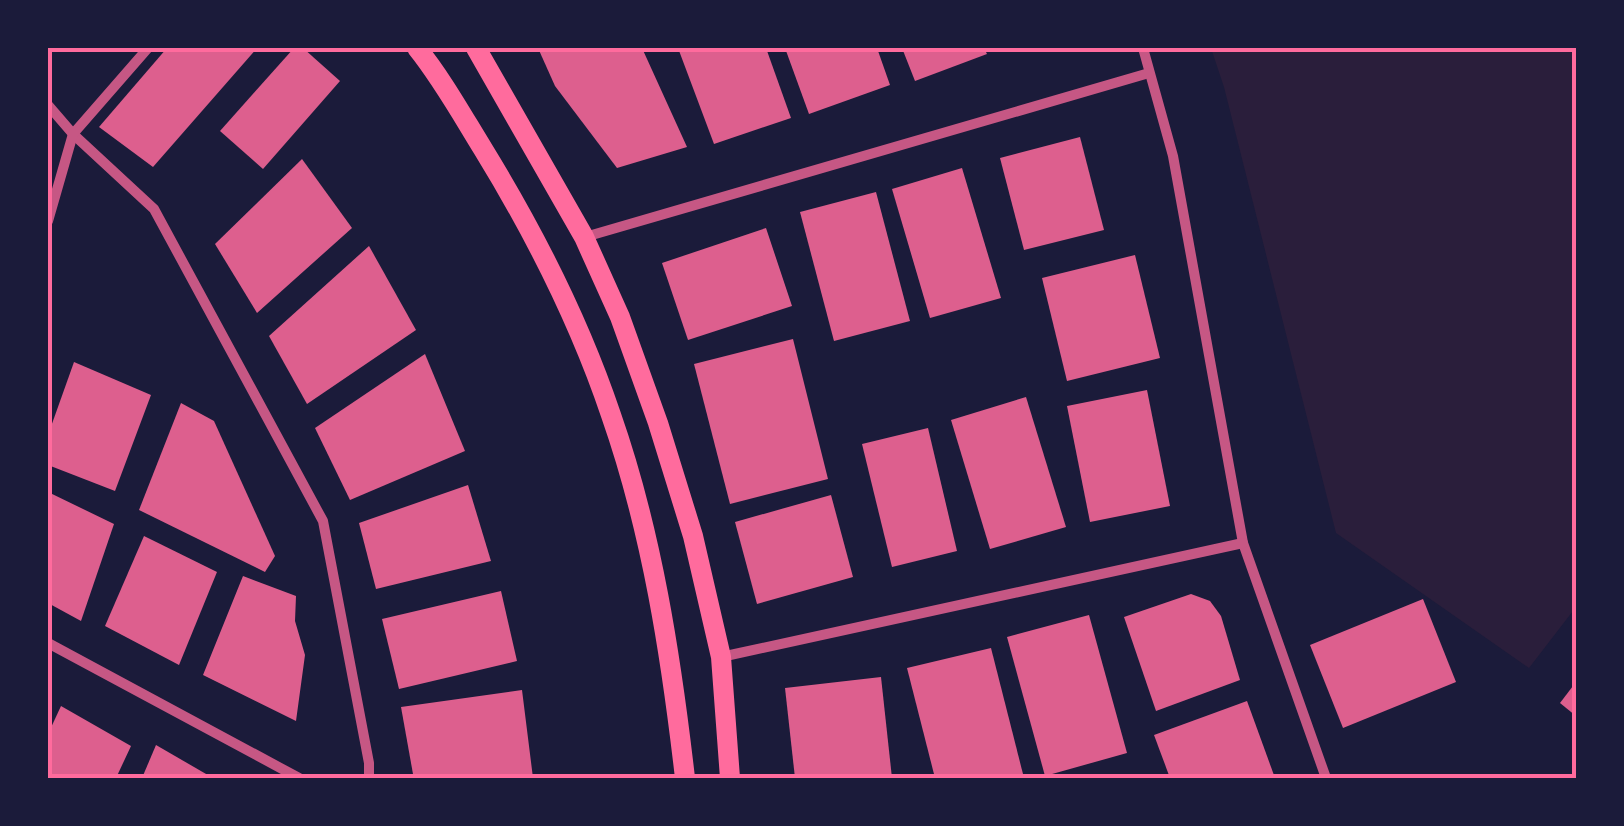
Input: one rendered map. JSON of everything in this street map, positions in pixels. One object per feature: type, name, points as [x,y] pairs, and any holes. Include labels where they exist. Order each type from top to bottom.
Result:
[{"type":"main road","points":[[417,48],[509,192],[564,300],[612,415],[644,535],[670,657],[685,778]]},
{"type":"main road","points":[[476,48],[584,237],[620,317],[658,423],[692,536],[721,657],[730,778]]},
{"type":"street","points":[[48,221],[73,134],[148,48]]},
{"type":"street","points":[[1143,48],[1174,156],[1243,543],[1326,778]]},
{"type":"street","points":[[584,237],[1149,74]]},
{"type":"street","points":[[48,105],[73,134],[154,209],[323,521],[369,762],[368,778]]},
{"type":"street","points":[[721,657],[1243,543]]},
{"type":"street","points":[[48,643],[299,778]]},
{"type":"shaded area","points":[[1211,48],[1576,48],[1576,607],[1529,668],[1336,533]]},
{"type":"building","points":[[167,48],[257,48],[153,167],[99,127]]},
{"type":"building","points":[[294,48],[303,48],[340,81],[263,169],[220,131]]},
{"type":"building","points":[[538,48],[642,48],[687,147],[617,168],[555,86]]},
{"type":"building","points":[[678,48],[766,48],[791,118],[714,144]]},
{"type":"building","points":[[785,48],[877,48],[890,85],[809,114]]},
{"type":"building","points":[[902,48],[984,48],[987,54],[915,81]]},
{"type":"building","points":[[1080,137],[1104,230],[1024,250],[1000,158]]},
{"type":"building","points":[[302,159],[352,228],[257,313],[215,244]]},
{"type":"building","points":[[962,168],[1001,298],[930,318],[892,189]]},
{"type":"building","points":[[876,192],[910,321],[834,341],[800,212]]},
{"type":"building","points":[[766,228],[792,306],[688,340],[662,263]]},
{"type":"building","points":[[369,246],[416,330],[307,404],[269,336]]},
{"type":"building","points":[[1135,255],[1160,358],[1067,381],[1042,278]]},
{"type":"building","points":[[793,339],[828,479],[730,504],[694,364]]},
{"type":"building","points":[[425,354],[465,451],[350,500],[315,428]]},
{"type":"building","points":[[74,362],[151,395],[115,491],[48,465],[48,435]]},
{"type":"building","points":[[1147,390],[1170,506],[1090,522],[1067,406]]},
{"type":"building","points":[[1026,397],[1066,527],[990,549],[951,420]]},
{"type":"building","points":[[181,403],[214,421],[275,556],[265,572],[139,510]]},
{"type":"building","points":[[928,428],[957,551],[892,567],[862,444]]},
{"type":"building","points":[[468,485],[491,561],[376,589],[359,523]]},
{"type":"building","points":[[48,492],[114,524],[81,621],[48,603]]},
{"type":"building","points":[[831,495],[853,577],[757,604],[735,522]]},
{"type":"building","points":[[144,536],[217,572],[179,665],[105,626]]},
{"type":"building","points":[[243,576],[296,596],[295,621],[305,655],[296,721],[203,675]]},
{"type":"building","points":[[501,591],[517,661],[399,689],[382,619]]},
{"type":"building","points":[[1191,594],[1210,601],[1221,616],[1240,680],[1156,711],[1124,617]]},
{"type":"building","points":[[1423,599],[1456,682],[1343,728],[1310,645]]},
{"type":"building","points":[[1089,615],[1127,753],[1045,776],[1007,637]]},
{"type":"building","points":[[991,648],[1024,778],[935,778],[907,668]]},
{"type":"building","points":[[881,677],[892,778],[795,778],[785,688]]},
{"type":"building","points":[[1576,682],[1576,716],[1560,703]]},
{"type":"building","points":[[522,690],[533,778],[423,778],[413,774],[401,707]]},
{"type":"building","points":[[1247,701],[1275,778],[1170,778],[1154,735]]},
{"type":"building","points":[[61,706],[131,746],[116,778],[48,778],[48,734]]},
{"type":"building","points":[[156,745],[213,778],[142,778]]}]
